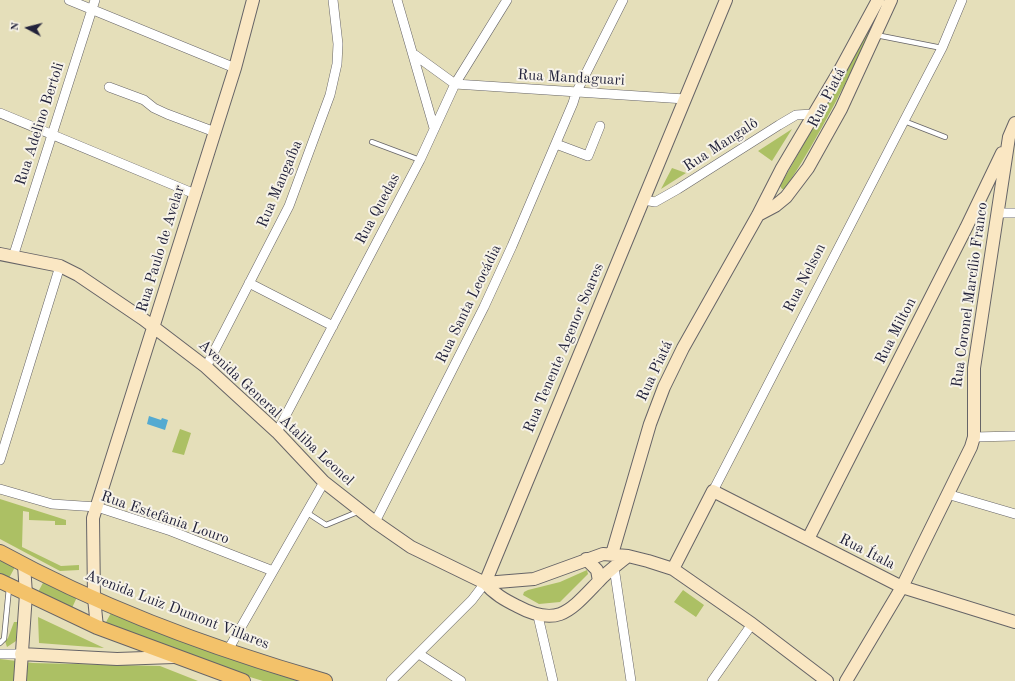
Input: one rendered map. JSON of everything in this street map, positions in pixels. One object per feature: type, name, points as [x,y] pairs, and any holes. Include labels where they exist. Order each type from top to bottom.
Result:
[{"type":"main road","name":"Rua Paulo de Avelar","points":[[98,627],[94,598],[92,529],[97,507],[235,68],[253,0]]},
{"type":"main road","name":"Rua Tenente Agenor Soares","points":[[484,583],[726,0]]},
{"type":"main road","name":"Rua Piatá","points":[[612,554],[645,438],[664,387],[683,348],[758,215],[772,187],[813,114],[840,70],[878,0]]},
{"type":"main road","name":"Rua Piatá","points":[[758,215],[781,201],[812,161],[841,109],[891,0]]},
{"type":"main road","name":"Rua Coronel Marcílio Franco","points":[[846,681],[902,587],[971,447],[974,437],[974,368],[1009,137],[1015,123]]},
{"type":"main road","name":"Rua Milton","points":[[808,539],[977,205],[1009,137]]},
{"type":"main road","points":[[772,187],[774,199],[781,201]]},
{"type":"main road","points":[[977,205],[988,203],[997,213]]},
{"type":"main road","name":"Avenida General Ataliba Leonel","points":[[0,254],[60,266],[78,275],[154,326],[206,367],[277,432],[324,482],[360,511],[411,547],[484,583],[492,592],[538,616]]},
{"type":"main road","name":"Rua Ítala","points":[[713,491],[902,587],[1015,622]]},
{"type":"main road","name":"Rua Nelson","points":[[672,569],[713,491]]},
{"type":"main road","name":"Avenida Luiz Dumont Villares","points":[[0,552],[114,608],[228,650],[325,681]]},
{"type":"main road","points":[[484,583],[496,581],[515,582],[540,577],[602,554],[628,556],[672,569],[752,624],[827,681]]},
{"type":"main road","points":[[538,616],[553,616],[575,607],[599,581],[628,556]]},
{"type":"main road","points":[[586,559],[597,570],[599,581]]},
{"type":"main road","points":[[20,681],[26,594],[24,565]]},
{"type":"main road","points":[[515,582],[513,598],[515,605]]},
{"type":"main road","points":[[5,583],[98,627],[237,680]]},
{"type":"main road","points":[[21,654],[117,660],[175,657]]},
{"type":"street","points":[[69,0],[235,68]]},
{"type":"street","name":"Rua Adelino Bertoli","points":[[13,257],[95,0]]},
{"type":"street","name":"Rua Mangaíba","points":[[206,367],[289,206],[330,95],[337,64],[338,44],[333,0]]},
{"type":"street","points":[[397,0],[415,55],[434,128]]},
{"type":"street","name":"Rua Quedas","points":[[277,432],[420,160],[455,84],[507,0]]},
{"type":"street","name":"Rua Santa Leocádia","points":[[375,522],[481,313],[512,246],[556,144],[576,93],[623,0]]},
{"type":"street","name":"Rua Nelson","points":[[713,491],[942,48],[962,0]]},
{"type":"street","points":[[415,55],[455,84]]},
{"type":"street","name":"Rua Mandaguari","points":[[455,84],[576,93],[685,98]]},
{"type":"street","points":[[109,87],[144,100],[154,108],[167,114],[215,132]]},
{"type":"street","points":[[0,113],[195,194]]},
{"type":"street","name":"Rua Mangalô","points":[[644,200],[655,202],[796,115],[813,114]]},
{"type":"street","points":[[556,144],[588,156],[600,126]]},
{"type":"street","points":[[997,213],[1015,213]]},
{"type":"street","points":[[0,460],[60,266]]},
{"type":"street","points":[[249,283],[333,326]]},
{"type":"street","points":[[974,437],[1015,436]]},
{"type":"street","points":[[228,650],[324,482]]},
{"type":"street","name":"Rua Estefânia Louro","points":[[0,489],[52,504],[97,507],[172,531],[273,571]]},
{"type":"street","points":[[947,494],[1015,514]]},
{"type":"street","points":[[614,567],[631,681]]},
{"type":"street","name":"Rua Tenente Agenor Soares","points":[[391,681],[472,600],[484,583]]},
{"type":"street","points":[[538,616],[553,681]]},
{"type":"street","points":[[712,681],[752,624]]},
{"type":"street","points":[[0,654],[21,654]]},
{"type":"street","points":[[419,654],[460,681]]},
{"type":"lane","points":[[874,35],[942,48]]},
{"type":"lane","points":[[904,121],[945,137]]},
{"type":"lane","points":[[372,142],[420,160]]},
{"type":"lane","points":[[306,512],[326,525],[360,511]]},
{"type":"lane","points":[[0,642],[4,639],[5,583]]},
{"type":"green space","points":[[874,19],[876,20],[834,106],[798,169],[785,189],[782,189],[780,186]]},
{"type":"green space","points":[[792,129],[772,161],[758,151]]},
{"type":"green space","points":[[672,168],[686,173],[661,189]]},
{"type":"green space","points":[[180,429],[191,433],[184,455],[172,452]]},
{"type":"green space","points":[[0,499],[66,520],[66,525],[55,525],[55,521],[29,520],[29,512],[23,511],[22,547],[61,566],[79,565],[79,570],[60,571],[0,539]]},
{"type":"green space","points":[[0,559],[15,567],[9,578],[0,573]]},
{"type":"green space","points":[[587,570],[588,574],[560,602],[539,604],[523,595],[524,592],[528,590],[560,582]]},
{"type":"green space","points":[[44,581],[77,597],[72,608],[38,592]]},
{"type":"green space","points":[[683,590],[704,605],[696,617],[674,602]]},
{"type":"green space","points":[[111,613],[304,681],[263,681],[221,668],[105,624]]},
{"type":"green space","points":[[38,617],[104,648],[39,643]]},
{"type":"green space","points":[[14,622],[17,622],[16,641],[7,647],[5,641],[8,638]]},
{"type":"green space","points":[[0,659],[33,663],[160,666],[198,681],[0,681]]},
{"type":"water","points":[[149,416],[161,420],[162,418],[168,420],[165,430],[147,424]]}]
